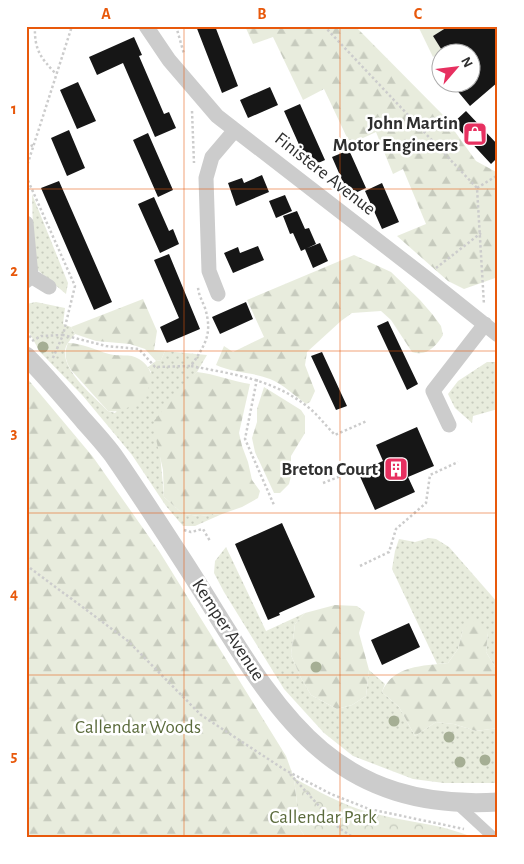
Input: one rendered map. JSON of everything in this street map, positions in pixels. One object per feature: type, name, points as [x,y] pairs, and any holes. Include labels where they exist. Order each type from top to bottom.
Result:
[{"type":"street","name":"Finistere Avenue","points":[[146,26],[191,88],[217,116],[498,335]]},
{"type":"street","points":[[218,294],[209,271],[206,178],[212,157],[235,130]]},
{"type":"street","points":[[26,223],[28,278],[48,287]]},
{"type":"street","points":[[449,425],[433,391],[485,324]]},
{"type":"street","name":"Kemper Avenue","points":[[26,356],[46,376],[112,454],[181,557],[257,678],[300,731],[319,750],[350,771],[384,787],[407,795],[456,803],[498,802]]},
{"type":"street","points":[[456,803],[494,838]]},
{"type":"path","points":[[35,26],[35,36],[40,57],[56,74]]},
{"type":"path","points":[[26,169],[72,26]]},
{"type":"path","points":[[176,26],[186,62]]},
{"type":"path","points":[[324,26],[477,188],[485,324]]},
{"type":"path","points":[[191,88],[194,168]]},
{"type":"path","points":[[26,148],[34,145]]},
{"type":"path","points":[[477,188],[498,175]]},
{"type":"path","points":[[26,176],[75,286],[63,335],[46,376]]},
{"type":"path","points":[[425,277],[481,233]]},
{"type":"path","points":[[190,366],[205,345],[209,325],[198,291],[198,282]]},
{"type":"path","points":[[26,343],[42,336],[63,335],[106,346],[139,349],[156,367],[190,366],[257,379],[287,393],[309,408],[335,435],[367,421]]},
{"type":"path","points":[[257,379],[245,439],[274,505]]},
{"type":"path","points":[[360,566],[389,552],[396,529],[426,503],[430,475],[458,462]]},
{"type":"path","points":[[323,483],[351,472]]},
{"type":"path","points":[[26,565],[128,640],[200,715],[289,772],[331,794],[369,809],[470,830]]},
{"type":"path","points":[[289,772],[339,828],[354,838]]},
{"type":"green space","points":[[245,26],[355,26],[443,115],[476,161],[498,173],[498,277],[464,289],[448,281],[397,236],[426,224],[403,169],[393,174],[376,132],[350,144],[324,89],[303,100],[273,37],[253,44]]},
{"type":"green space","points":[[418,26],[476,26],[454,42],[432,42],[432,55]]},
{"type":"green space","points":[[32,194],[68,283],[66,294],[34,267]]},
{"type":"green space","points":[[354,255],[391,272],[433,315],[441,326],[443,335],[431,350],[422,353],[412,352],[391,320],[381,311],[352,313],[307,352],[305,365],[315,391],[310,402],[306,404],[275,381],[216,365],[224,346],[233,352],[264,337],[247,300]]},
{"type":"green space","points":[[143,299],[157,331],[154,350],[165,351],[161,360],[156,361],[145,349],[130,344],[96,341],[75,334],[71,327]]},
{"type":"green space","points":[[36,302],[65,308],[63,324],[71,327],[75,334],[65,349],[69,367],[81,384],[108,411],[115,413],[151,372],[148,367],[161,360],[165,351],[207,355],[197,372],[171,401],[160,453],[164,497],[183,514],[200,516],[222,514],[195,526],[183,526],[166,506],[132,455],[83,396],[40,352],[26,327],[26,304]]},
{"type":"green space","points":[[68,343],[83,345],[113,355],[132,356],[139,359],[148,367],[151,376],[150,386],[137,402],[127,408],[118,411],[108,411],[69,367],[66,360]]},
{"type":"green space","points":[[487,362],[498,362],[498,409],[473,416],[472,423],[455,408],[448,394],[458,381]]},
{"type":"green space","points":[[197,372],[250,384],[239,433],[252,480],[260,491],[258,498],[242,507],[222,514],[200,516],[183,514],[164,497],[163,470],[154,430],[154,421],[184,384]]},
{"type":"green space","name":"Callendar Woods","points":[[26,377],[93,457],[159,551],[286,756],[294,778],[300,829],[306,838],[26,838]]},
{"type":"green space","points":[[264,387],[301,410],[305,416],[305,433],[291,456],[289,484],[280,493],[274,493],[255,452],[252,438],[257,422],[257,409]]},
{"type":"green space","points":[[429,538],[436,539],[449,547],[498,603],[498,672],[486,652],[488,633],[463,630],[458,649],[448,663],[437,664],[392,569],[399,539],[415,542]]},
{"type":"green space","points":[[226,547],[266,631],[305,613],[295,624],[291,655],[311,695],[337,709],[352,705],[366,696],[369,670],[385,684],[382,692],[399,707],[415,736],[436,722],[454,724],[476,731],[498,728],[498,783],[444,783],[413,779],[353,756],[324,733],[284,689],[224,592],[214,573],[215,561]]},
{"type":"green space","points":[[335,605],[357,606],[365,612],[359,633],[369,670],[366,696],[352,705],[337,709],[311,695],[291,655],[295,624],[305,613]]},
{"type":"green space","points":[[472,620],[488,633],[486,652],[498,672],[498,728],[476,731],[454,724],[436,722],[415,736],[399,707],[382,692],[393,676],[410,668],[448,663],[458,649],[463,630]]},
{"type":"green space","name":"Callendar Park","points":[[294,778],[358,809],[448,829],[474,838],[306,838],[300,829]]},
{"type":"building","points":[[196,26],[215,26],[238,86],[222,93]]},
{"type":"building","points":[[449,26],[498,26],[498,82],[470,106],[458,92],[482,92],[482,42],[437,42],[433,36]]},
{"type":"building","points":[[134,37],[142,55],[139,56],[164,114],[169,112],[176,128],[155,137],[123,63],[97,75],[89,57]]},
{"type":"building","points":[[78,82],[96,121],[77,129],[60,90]]},
{"type":"building","points":[[270,87],[278,105],[248,118],[240,100]]},
{"type":"building","points":[[300,104],[325,160],[309,167],[284,111]]},
{"type":"building","name":"John Martin Motor Engineers","points":[[466,111],[498,145],[498,157],[491,164],[453,123]]},
{"type":"building","points":[[69,130],[85,168],[67,176],[51,138]]},
{"type":"building","points":[[148,133],[173,190],[158,197],[133,140]]},
{"type":"building","points":[[349,150],[366,188],[349,196],[332,157]]},
{"type":"building","points":[[262,175],[269,192],[236,206],[228,183],[242,178],[244,183]]},
{"type":"building","points":[[59,181],[112,302],[94,310],[41,188]]},
{"type":"building","points":[[382,183],[399,222],[382,229],[365,191]]},
{"type":"building","points":[[285,195],[292,211],[276,218],[269,201]]},
{"type":"building","points":[[154,197],[169,231],[173,229],[179,244],[160,253],[138,204]]},
{"type":"building","points":[[297,211],[305,229],[309,228],[316,244],[301,251],[293,233],[290,234],[283,216]]},
{"type":"building","points":[[320,243],[328,261],[313,268],[305,249]]},
{"type":"building","points":[[258,246],[264,260],[233,273],[224,253],[238,247],[240,253]]},
{"type":"building","points":[[169,254],[200,329],[167,343],[160,327],[179,318],[154,260]]},
{"type":"building","points":[[246,302],[253,319],[220,334],[212,317]]},
{"type":"building","points":[[388,321],[418,384],[407,390],[377,326]]},
{"type":"building","points":[[322,352],[347,406],[336,410],[311,356]]},
{"type":"building","name":"Breton Court","points":[[417,427],[434,466],[408,477],[415,492],[375,510],[358,472],[383,461],[376,445]]},
{"type":"building","points":[[282,523],[315,597],[268,620],[235,544]]},
{"type":"building","points":[[409,623],[420,647],[382,665],[371,640]]},
{"type":"place","name":"John Martin Motor Engineers","points":[[475,134]]},
{"type":"place","name":"Breton Court","points":[[396,469]]}]
